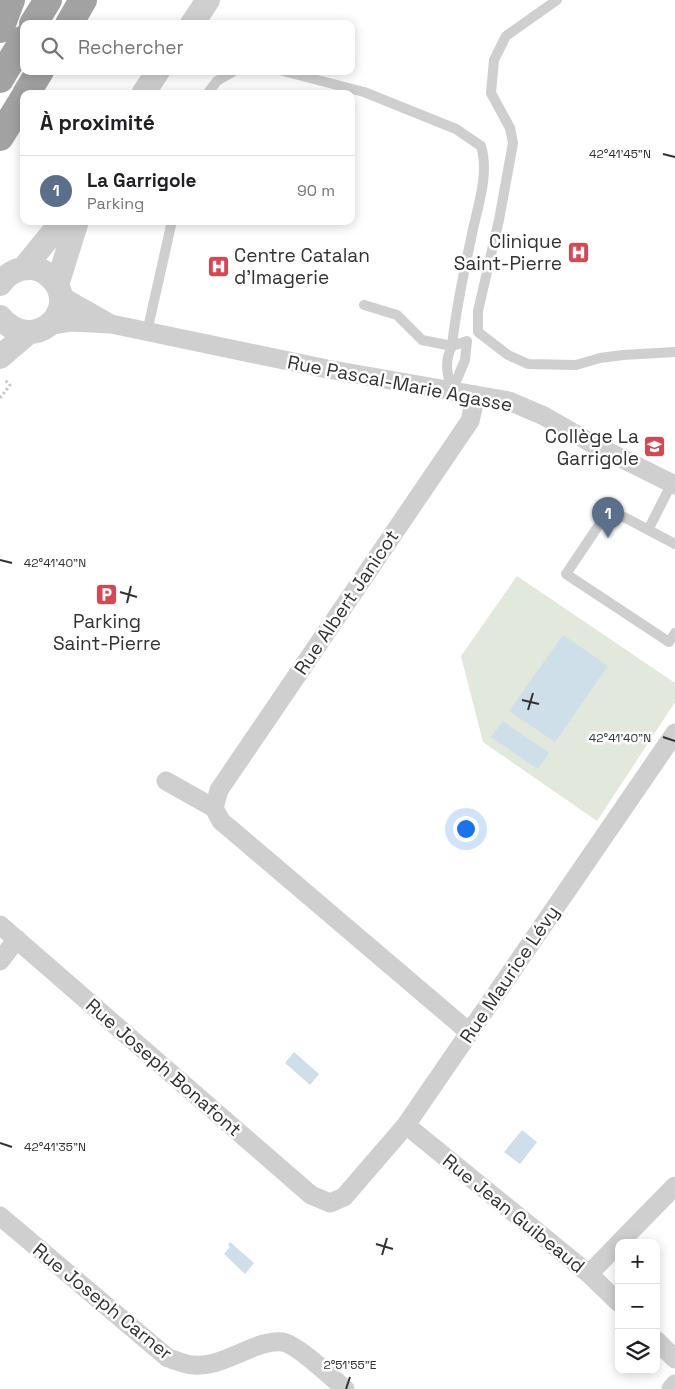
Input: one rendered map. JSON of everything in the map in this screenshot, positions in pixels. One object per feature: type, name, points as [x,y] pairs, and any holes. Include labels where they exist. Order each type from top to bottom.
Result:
[{"type":"highway","points":[[0,29],[11,0]]},
{"type":"highway","points":[[36,20],[48,0]]},
{"type":"highway","points":[[70,20],[83,0]]},
{"type":"highway","points":[[0,79],[20,46]]},
{"type":"highway","points":[[28,90],[38,75]]},
{"type":"highway","points":[[0,137],[20,104]]},
{"type":"street","points":[[195,20],[208,0]]},
{"type":"street","points":[[146,90],[155,75]]},
{"type":"street","points":[[24,268],[59,225]]},
{"type":"street","points":[[1,367],[58,312],[59,290],[76,225]]},
{"type":"street","points":[[0,284],[5,277],[14,271],[34,268],[51,277],[59,290]]},
{"type":"street","name":"Rue Pascal-Marie Agasse","points":[[59,290],[111,324]]},
{"type":"street","points":[[0,317],[17,331],[38,330]]},
{"type":"street","name":"Rue Pascal-Marie Agasse","points":[[38,330],[71,322],[111,324],[326,369],[510,401],[544,416],[591,443],[673,484]]},
{"type":"street","name":"Rue Albert Janicot","points":[[214,808],[219,790],[470,420],[476,395]]},
{"type":"street","name":"Rue Maurice Lévy","points":[[330,1203],[344,1197],[406,1125],[675,733]]},
{"type":"street","points":[[166,780],[214,808],[221,821],[470,1032]]},
{"type":"street","name":"Rue Joseph Bonafont","points":[[0,925],[311,1195],[330,1203]]},
{"type":"street","points":[[0,961],[17,939]]},
{"type":"street","name":"Rue Jean Guibeaud","points":[[406,1125],[589,1274],[615,1299]]},
{"type":"street","points":[[623,1239],[675,1186]]},
{"type":"street","name":"Rue Joseph Carner","points":[[0,1216],[168,1358],[194,1366],[221,1361],[265,1344],[284,1342],[304,1354],[345,1389]]},
{"type":"street","points":[[589,1274],[615,1247]]},
{"type":"street","points":[[660,1344],[675,1359]]},
{"type":"street","points":[[671,1389],[675,1384]]},
{"type":"lane","points":[[478,332],[478,311],[499,220],[513,143],[510,128],[491,93],[494,60],[506,36],[557,0]]},
{"type":"lane","points":[[210,90],[217,81],[227,75]]},
{"type":"lane","points":[[298,75],[364,92],[456,129],[481,146],[485,158],[480,194],[454,321],[452,346],[447,356],[446,372],[452,391]]},
{"type":"lane","points":[[147,332],[171,225]]},
{"type":"lane","points":[[364,305],[397,315],[422,340],[452,346],[467,341],[478,332]]},
{"type":"lane","points":[[478,332],[508,356],[528,364],[576,366],[600,358],[675,352]]},
{"type":"lane","points":[[452,391],[465,360],[467,341]]},
{"type":"lane","points":[[648,530],[673,484]]},
{"type":"lane","points":[[675,544],[624,517],[603,519],[566,574],[669,642],[675,633]]},
{"type":"path","points":[[0,398],[10,385],[1,367]]},
{"type":"shaded area","points":[[517,576],[675,683],[675,702],[597,821],[483,742],[461,656]]},
{"type":"shaded area","points":[[563,635],[608,666],[555,742],[509,711]]},
{"type":"shaded area","points":[[503,721],[549,753],[538,769],[491,737]]},
{"type":"shaded area","points":[[294,1052],[319,1074],[310,1085],[285,1063]]},
{"type":"shaded area","points":[[522,1130],[537,1142],[520,1164],[504,1152]]},
{"type":"shaded area","points":[[230,1242],[254,1263],[245,1274],[224,1254],[230,1247],[228,1245]]},
{"type":"place","name":"Clinique Saint-Pierre","points":[[578,252]]},
{"type":"place","name":"Centre Catalan d'Imagerie","points":[[218,266]]},
{"type":"place","name":"Collège La Garrigole","points":[[655,447]]},
{"type":"place","name":"La Garrigole","points":[[608,538]]},
{"type":"place","name":"Parking Saint-Pierre","points":[[107,595]]}]
